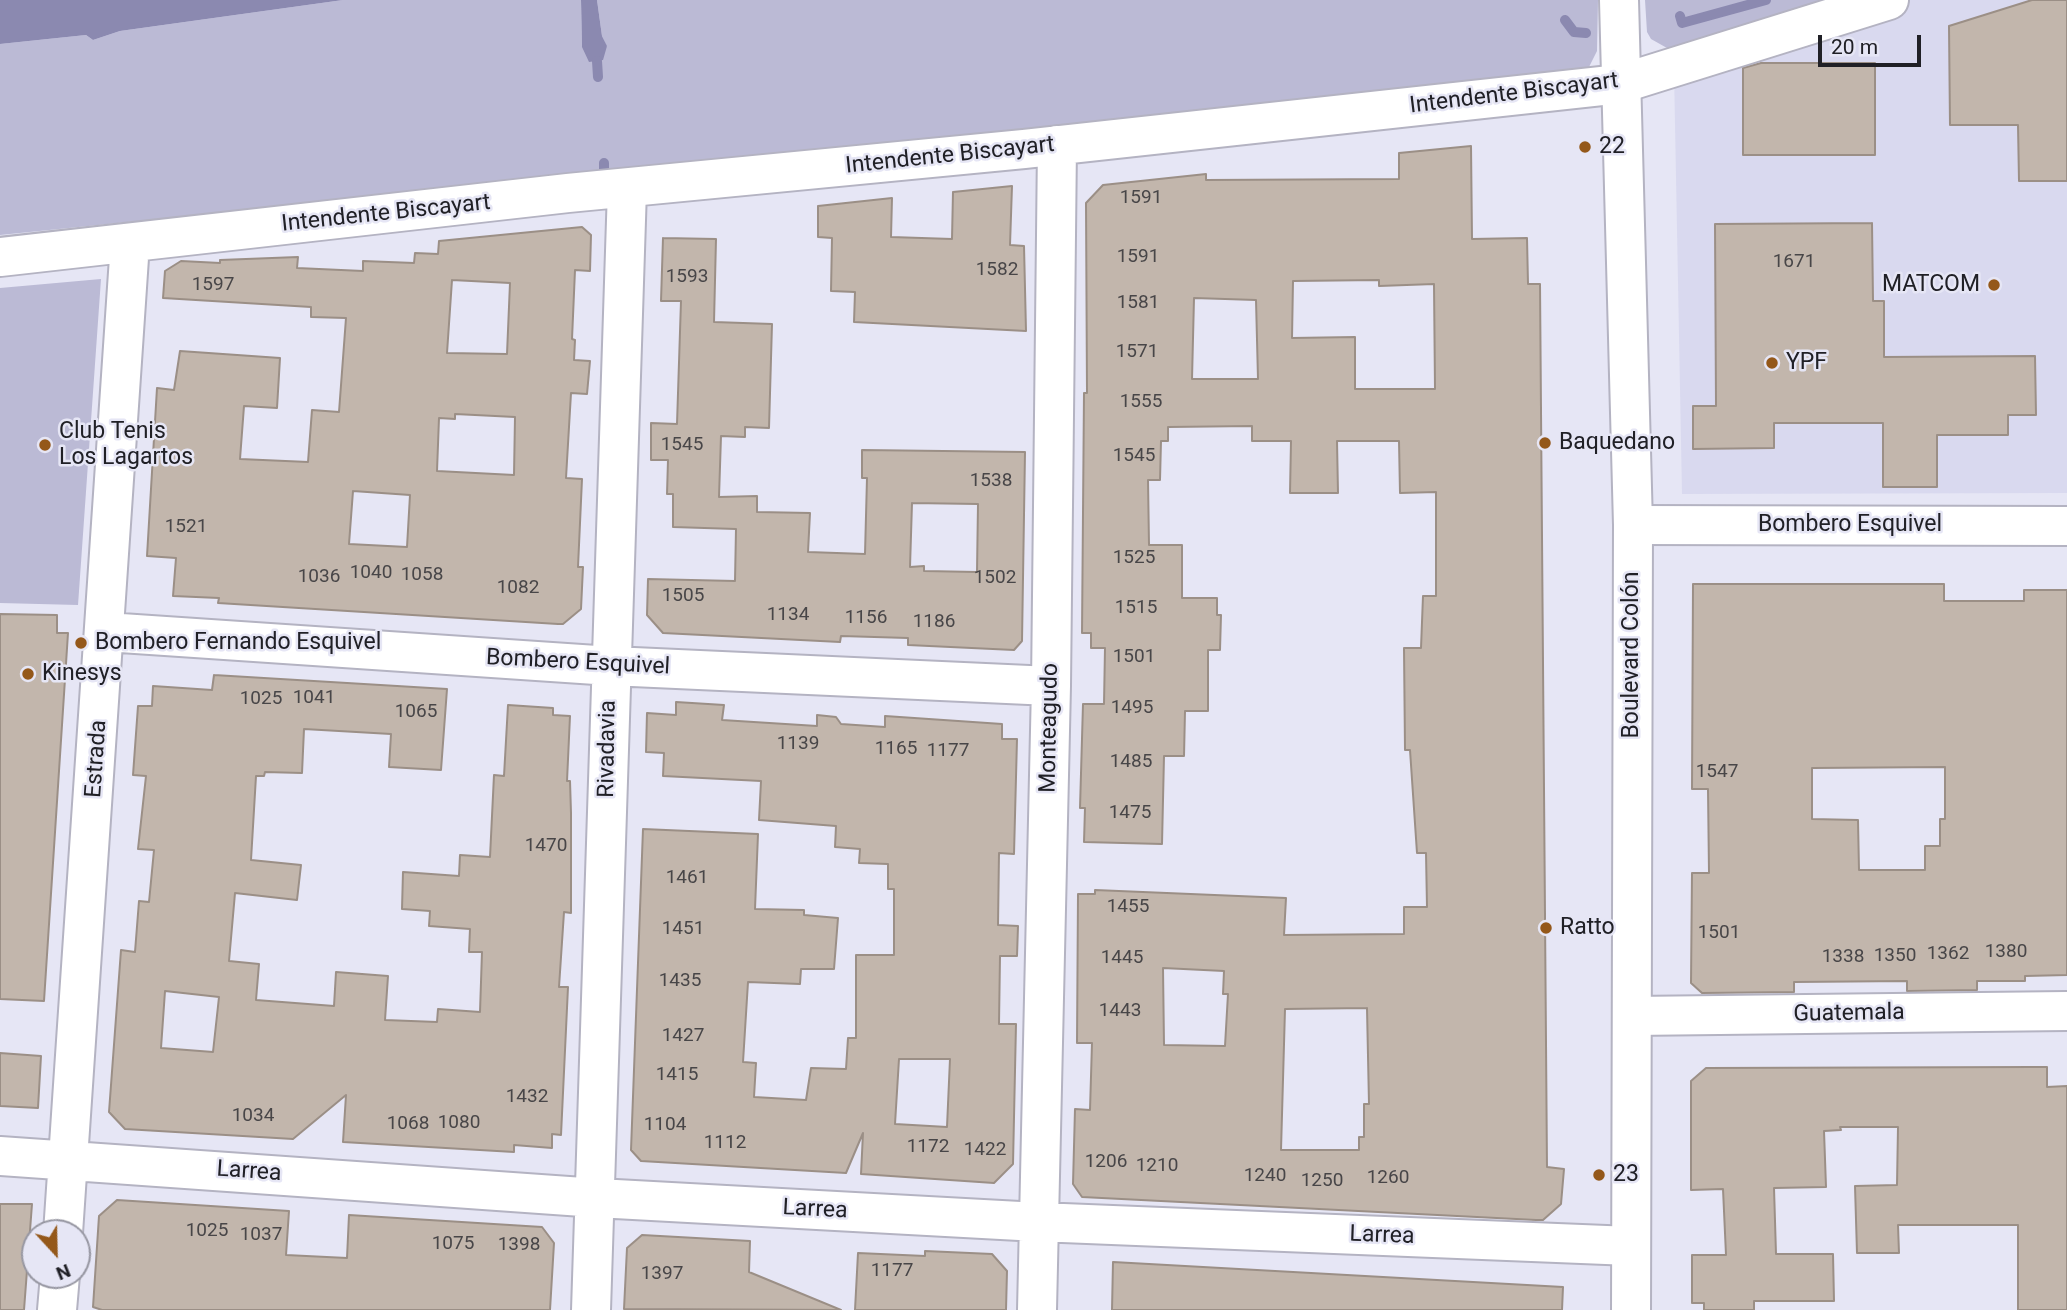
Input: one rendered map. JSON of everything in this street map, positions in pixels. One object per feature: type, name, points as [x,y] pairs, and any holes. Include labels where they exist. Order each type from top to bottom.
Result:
[{"type":"street","name":"Boulevard Colón","points":[[1619,0],[1633,525],[1631,1310]]},
{"type":"street","name":"Intendente Biscayart","points":[[0,257],[1620,83],[1889,0]]},
{"type":"street","name":"Monteagudo","points":[[1037,1310],[1051,686],[1058,145]]},
{"type":"street","name":"Rivadavia","points":[[591,1310],[597,1198],[627,189]]},
{"type":"street","name":"Estrada","points":[[64,1219],[106,632],[130,243]]},
{"type":"street","name":"Bombero Esquivel","points":[[1633,525],[2067,526]]},
{"type":"street","name":"Bombero Esquivel","points":[[106,632],[611,666],[1051,686]]},
{"type":"street","name":"Guatemala","points":[[1632,1016],[2067,1011]]},
{"type":"street","name":"Larrea","points":[[0,1156],[597,1198],[1038,1222],[1631,1247]]},
{"type":"street","points":[[57,1310],[59,1289]]},
{"type":"shaded area","points":[[0,0],[343,0],[120,31],[93,40],[86,35],[0,44]]},
{"type":"shaded area","points":[[343,0],[581,0],[582,47],[607,47],[602,36],[597,0],[1598,0],[1597,51],[1589,67],[1580,74],[0,235],[0,44],[86,35],[93,40],[120,31]]},
{"type":"shaded area","points":[[581,0],[597,0],[602,36],[607,46],[603,60],[589,62],[582,47]]},
{"type":"shaded area","points":[[1645,0],[1832,0],[1678,48],[1667,48],[1651,39],[1647,32]]},
{"type":"shaded area","points":[[1905,0],[2067,0],[2067,493],[1682,494],[1674,71]]},
{"type":"shaded area","name":"Club Tenis Los Lagartos","points":[[101,279],[78,605],[0,603],[0,288]]},
{"type":"building","points":[[2032,0],[2067,0],[2067,181],[2019,181],[2018,125],[1950,125],[1949,26]]},
{"type":"building","points":[[1761,63],[1875,63],[1875,155],[1743,155],[1743,68]]},
{"type":"building","points":[[1471,146],[1472,239],[1527,238],[1528,284],[1540,284],[1547,1167],[1564,1169],[1561,1204],[1543,1220],[1536,1220],[1082,1197],[1073,1184],[1075,1109],[1090,1110],[1092,1043],[1077,1043],[1078,894],[1095,894],[1095,890],[1286,898],[1284,935],[1404,934],[1404,907],[1427,907],[1426,853],[1417,853],[1410,750],[1405,750],[1404,648],[1421,648],[1423,596],[1436,596],[1436,492],[1400,493],[1399,441],[1337,441],[1338,493],[1290,493],[1291,441],[1252,441],[1252,426],[1168,427],[1168,441],[1161,441],[1160,480],[1148,480],[1149,545],[1182,545],[1182,598],[1217,598],[1217,615],[1221,615],[1220,650],[1208,650],[1208,711],[1185,711],[1184,756],[1164,756],[1162,844],[1084,842],[1085,808],[1080,808],[1083,704],[1104,704],[1105,648],[1091,648],[1091,633],[1082,633],[1084,393],[1087,393],[1086,203],[1103,185],[1206,174],[1206,180],[1399,179],[1399,153]],"holes":[[[1379,280],[1379,286],[1434,284],[1435,389],[1355,389],[1355,337],[1292,338],[1293,281]],[[1194,298],[1256,300],[1258,379],[1192,379]],[[1163,968],[1224,971],[1223,994],[1228,994],[1225,1046],[1164,1045]],[[1367,1008],[1369,1104],[1364,1104],[1364,1137],[1359,1137],[1359,1150],[1281,1150],[1285,1009]]]},
{"type":"building","points":[[1012,186],[1010,245],[1024,246],[1026,331],[854,322],[855,292],[831,291],[832,238],[818,237],[818,206],[892,198],[891,237],[952,239],[953,192]]},
{"type":"building","points":[[1872,223],[1873,301],[1884,301],[1884,357],[2035,356],[2036,415],[2008,415],[2008,435],[1937,435],[1937,487],[1883,487],[1883,423],[1774,423],[1774,448],[1693,449],[1693,406],[1716,406],[1715,224]]},
{"type":"building","points":[[582,227],[591,235],[590,271],[575,270],[572,339],[575,340],[574,360],[590,361],[587,394],[571,393],[566,478],[582,479],[578,567],[583,567],[581,609],[563,624],[558,624],[218,603],[219,598],[173,596],[176,558],[147,556],[157,388],[174,390],[180,351],[280,358],[277,408],[244,406],[240,459],[308,462],[312,410],[339,412],[346,318],[311,317],[311,307],[163,298],[165,271],[181,261],[220,263],[220,260],[298,257],[297,268],[363,271],[363,261],[414,263],[415,253],[438,254],[439,241]],"holes":[[[452,280],[510,283],[507,354],[447,353]],[[455,414],[515,417],[514,475],[437,471],[439,418],[455,419]],[[353,491],[410,495],[407,547],[349,544]]]},
{"type":"building","points":[[663,238],[716,239],[714,322],[772,324],[769,428],[745,427],[745,437],[721,436],[719,497],[757,496],[757,512],[810,513],[808,552],[865,554],[867,478],[862,478],[862,450],[1025,452],[1022,641],[1014,650],[908,645],[908,638],[841,636],[840,642],[663,633],[647,615],[648,579],[735,581],[736,529],[673,527],[673,494],[667,494],[668,460],[651,460],[651,423],[677,424],[681,301],[661,301]],"holes":[[[912,503],[978,504],[977,572],[924,571],[924,566],[910,567]]]},
{"type":"building","points":[[1693,584],[1944,584],[1944,601],[2024,601],[2024,590],[2067,590],[2067,975],[2025,976],[2025,981],[1977,981],[1977,990],[1907,991],[1907,981],[1794,982],[1794,992],[1702,993],[1691,983],[1692,873],[1709,873],[1708,789],[1692,789]],"holes":[[[1945,767],[1945,819],[1940,819],[1940,846],[1925,846],[1925,870],[1859,870],[1858,820],[1812,819],[1812,768]]]},
{"type":"building","points":[[0,614],[57,615],[57,633],[68,633],[44,1001],[0,999]]},
{"type":"building","points":[[214,675],[447,689],[441,770],[389,767],[391,734],[304,729],[302,773],[265,772],[264,776],[256,776],[251,860],[301,865],[297,900],[235,893],[229,961],[259,964],[256,1000],[334,1006],[336,972],[388,976],[385,1020],[437,1022],[438,1009],[480,1012],[482,952],[469,952],[470,929],[429,926],[430,911],[402,909],[403,872],[459,876],[460,855],[490,857],[494,775],[504,776],[508,705],[553,708],[553,715],[570,716],[567,781],[570,781],[571,813],[571,913],[564,912],[559,987],[568,987],[561,1135],[552,1134],[552,1148],[514,1145],[514,1152],[343,1142],[346,1095],[293,1139],[125,1129],[109,1112],[121,950],[135,952],[139,901],[149,902],[154,850],[138,849],[146,776],[133,775],[138,706],[152,706],[153,686],[212,690]],"holes":[[[165,991],[219,997],[213,1052],[161,1048]]]},
{"type":"building","points":[[676,702],[724,705],[722,720],[817,726],[817,715],[836,717],[841,724],[885,727],[885,716],[1002,724],[1002,739],[1017,739],[1014,854],[999,853],[998,925],[1018,926],[1017,956],[1000,956],[999,1024],[1016,1024],[1013,1164],[994,1183],[861,1174],[863,1133],[846,1173],[641,1161],[631,1150],[643,829],[758,834],[755,909],[804,910],[804,915],[838,918],[834,969],[801,969],[800,984],[748,982],[743,1062],[756,1063],[754,1097],[806,1100],[811,1068],[846,1069],[848,1038],[856,1038],[856,955],[894,955],[894,889],[888,889],[888,864],[859,863],[860,849],[835,847],[836,826],[759,820],[761,781],[663,776],[664,753],[646,752],[647,713],[676,715]],"holes":[[[899,1059],[950,1059],[947,1127],[895,1124]]]},
{"type":"building","points":[[0,1053],[41,1056],[38,1108],[0,1106]]},
{"type":"building","points":[[2047,1067],[2047,1087],[2067,1086],[2067,1310],[2018,1310],[2018,1225],[1898,1225],[1899,1253],[1857,1253],[1855,1186],[1897,1185],[1898,1127],[1840,1127],[1841,1130],[1824,1131],[1826,1187],[1774,1188],[1776,1254],[1833,1254],[1834,1301],[1754,1301],[1754,1310],[1704,1310],[1704,1303],[1692,1303],[1692,1255],[1726,1255],[1723,1189],[1691,1190],[1691,1081],[1706,1068]]},
{"type":"building","points":[[117,1200],[289,1211],[286,1255],[347,1258],[349,1215],[542,1227],[554,1243],[550,1310],[102,1310],[93,1307],[99,1216]]},
{"type":"building","points":[[0,1204],[32,1204],[31,1219],[21,1219],[21,1289],[26,1289],[24,1310],[0,1310]]},
{"type":"building","points":[[642,1235],[750,1241],[749,1272],[841,1310],[624,1309],[627,1248]]},
{"type":"building","points":[[925,1251],[992,1254],[1007,1271],[1006,1310],[855,1310],[858,1253],[925,1256]]},
{"type":"building","points":[[1113,1262],[1563,1287],[1562,1310],[1112,1310]]},
{"type":"waterway","points":[[1680,16],[1682,23],[1766,0]]},
{"type":"waterway","points":[[1565,20],[1574,32],[1586,33]]},
{"type":"waterway","points":[[597,61],[598,77]]},
{"type":"waterway","points":[[604,163],[604,173]]},
{"type":"place","name":"22","points":[[1585,147]]},
{"type":"place","name":"MATCOM","points":[[1994,285]]},
{"type":"place","name":"YPF","points":[[1772,363]]},
{"type":"place","name":"Baquedano","points":[[1545,443]]},
{"type":"place","name":"Club Tenis Los Lagartos","points":[[45,445]]},
{"type":"place","name":"Bombero Fernando Esquivel","points":[[81,643]]},
{"type":"place","name":"Kinesys","points":[[28,674]]},
{"type":"place","name":"Ratto","points":[[1546,928]]},
{"type":"place","name":"23","points":[[1599,1175]]}]
